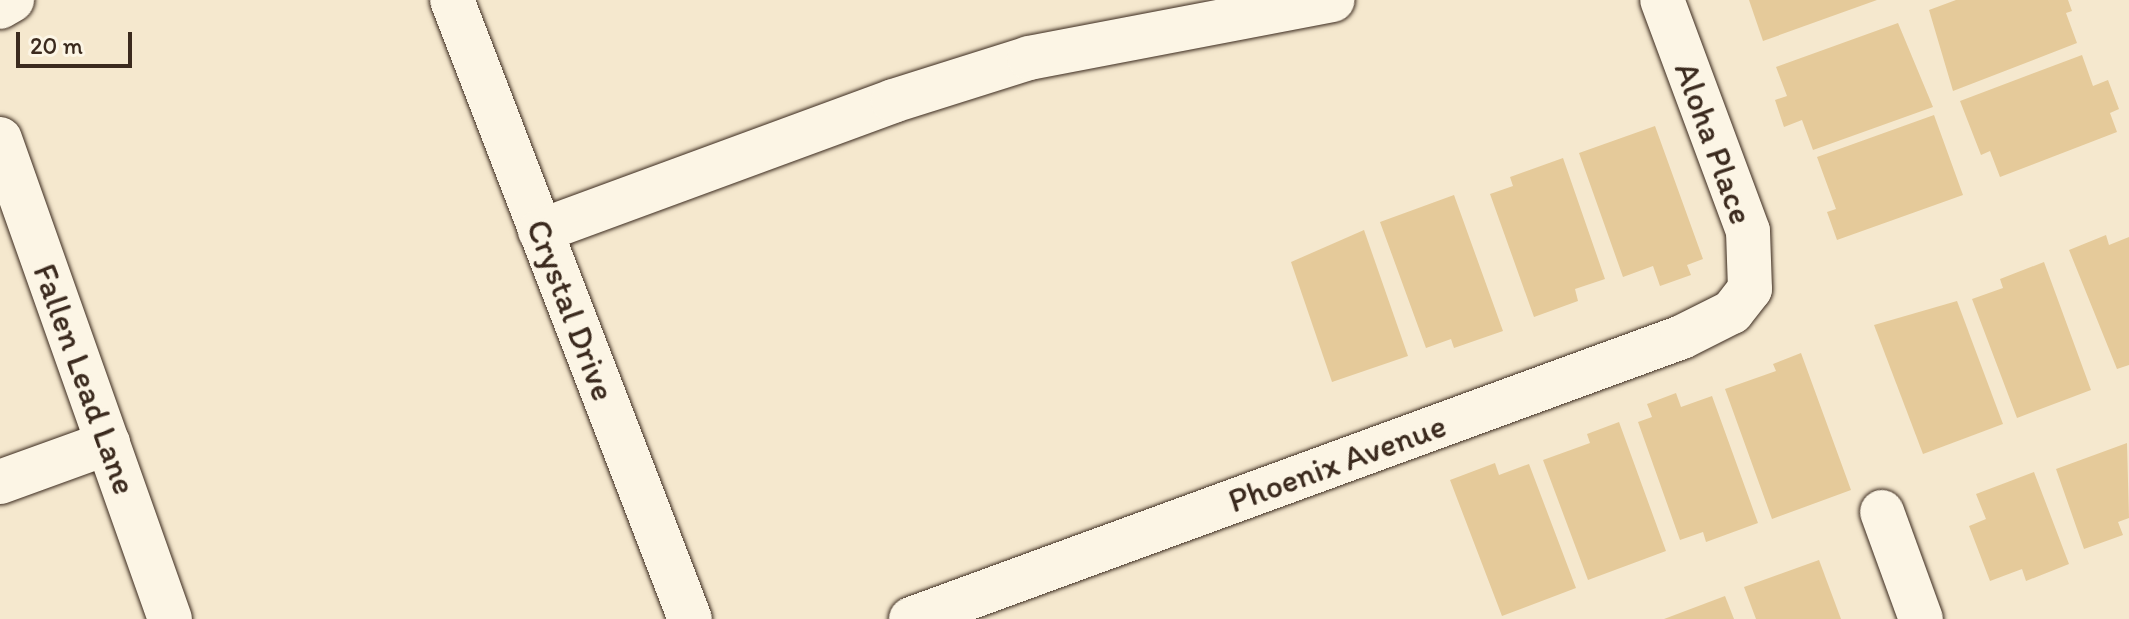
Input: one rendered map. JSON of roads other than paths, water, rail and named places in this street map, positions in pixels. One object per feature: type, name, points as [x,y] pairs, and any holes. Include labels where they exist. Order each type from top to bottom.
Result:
[{"type":"street","points":[[0,7],[12,0]]},
{"type":"street","name":"Crystal Drive","points":[[452,0],[690,619]]},
{"type":"street","points":[[540,231],[893,101],[1029,58],[1332,0]]},
{"type":"street","name":"Aloha Place","points":[[1662,0],[1748,231],[1753,261],[1750,289]]},
{"type":"street","name":"Fallen Lead Lane","points":[[0,139],[170,619]]},
{"type":"street","name":"Phoenix Avenue","points":[[911,619],[1682,337],[1732,312],[1750,289]]},
{"type":"street","points":[[0,482],[108,443]]},
{"type":"street","points":[[1882,512],[1921,619]]}]
